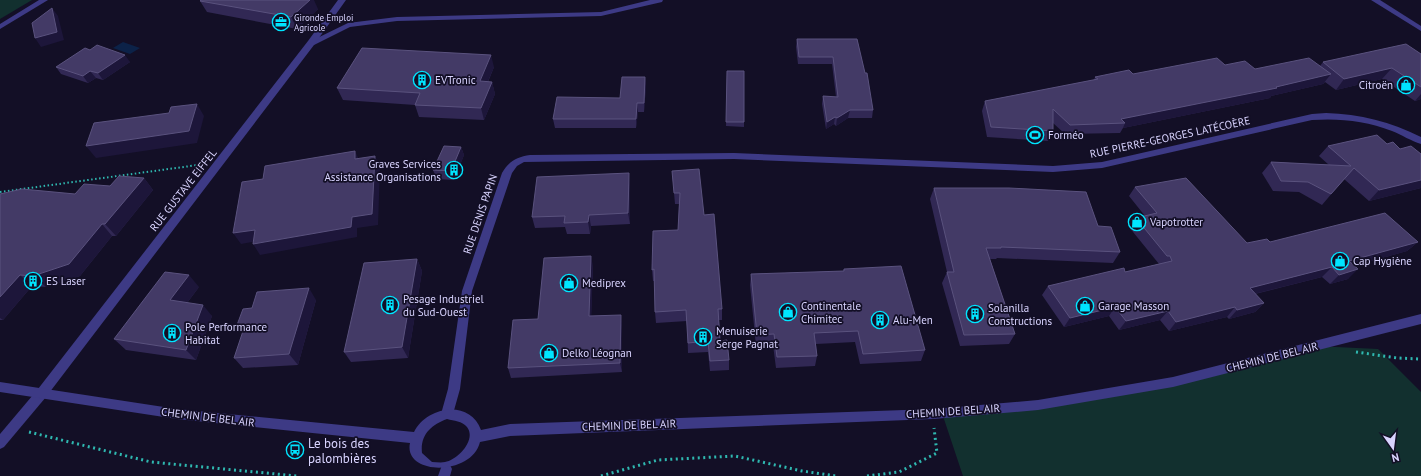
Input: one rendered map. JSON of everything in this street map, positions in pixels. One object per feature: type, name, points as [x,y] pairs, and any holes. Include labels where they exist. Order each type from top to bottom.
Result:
[{"type":"street","points":[[0,27],[44,0]]},
{"type":"street","name":"RUE GUSTAVE EIFFEL","points":[[0,443],[42,394],[311,43],[342,0]]},
{"type":"street","points":[[311,43],[348,25],[390,20],[601,14],[659,0]]},
{"type":"street","points":[[1375,0],[1421,29]]},
{"type":"street","name":"RUE PIERRE-GEORGES LATÉCOÈRE","points":[[775,158],[1053,169],[1078,168],[1109,164],[1312,117],[1331,115],[1358,118],[1386,125],[1421,141]]},
{"type":"street","name":"RUE DENIS PAPIN","points":[[447,414],[454,389],[467,290],[507,173],[512,164],[519,160],[530,158],[734,156],[775,158]]},
{"type":"street","name":"CHEMIN DE BEL AIR","points":[[476,437],[510,430],[933,414],[1038,405],[1108,394],[1158,384],[1421,319]]},
{"type":"street","name":"CHEMIN DE BEL AIR","points":[[0,387],[177,414],[417,438]]},
{"type":"street","points":[[457,414],[465,416],[471,421],[475,428],[476,437],[472,449],[464,460],[445,473],[427,467],[420,462],[416,455],[415,446],[422,429],[438,416],[457,414]]},
{"type":"path","points":[[0,192],[219,162]]},
{"type":"path","points":[[1353,352],[1397,358],[1421,359]]},
{"type":"path","points":[[867,476],[899,472],[937,453],[933,414]]},
{"type":"path","points":[[11,430],[41,434],[83,446],[151,462],[296,476]]},
{"type":"path","points":[[601,476],[658,460],[735,456],[802,471],[836,476]]},
{"type":"green space","points":[[0,0],[32,0],[0,19]]},
{"type":"green space","points":[[1315,346],[1378,349],[1421,392],[1421,476],[963,476],[942,413],[1109,394]]},
{"type":"water","points":[[123,42],[140,48],[130,54],[113,48]]},
{"type":"building","points":[[310,0],[291,17],[200,1]]},
{"type":"building","points":[[52,8],[57,32],[35,38],[32,23]]},
{"type":"building","points":[[797,39],[857,39],[865,73],[867,73],[873,110],[850,110],[827,122],[823,96],[838,97],[833,57],[799,57]]},
{"type":"building","points":[[1406,44],[1421,54],[1421,87],[1392,68],[1344,79],[1323,62]]},
{"type":"building","points":[[97,45],[125,55],[98,73],[90,71],[83,76],[56,67],[85,48],[90,50]]},
{"type":"building","name":"EVTronic","points":[[362,48],[491,55],[480,81],[492,82],[481,108],[415,105],[420,93],[337,88]]},
{"type":"building","points":[[1217,58],[1225,65],[1245,61],[1255,69],[1309,58],[1331,74],[1276,87],[1277,88],[1121,119],[1125,123],[1070,125],[1053,109],[1053,131],[991,127],[985,101],[1098,79],[1095,77],[1129,70],[1133,74]]},
{"type":"building","points":[[727,71],[744,71],[744,122],[726,122]]},
{"type":"building","points":[[622,77],[645,77],[644,103],[637,103],[636,119],[553,119],[557,97],[620,98]]},
{"type":"building","points":[[197,104],[189,131],[86,146],[94,123],[169,113],[171,107]]},
{"type":"building","points":[[1377,135],[1387,144],[1393,142],[1400,149],[1411,146],[1421,154],[1421,180],[1379,190],[1354,168],[1331,194],[1308,182],[1281,181],[1271,162],[1351,166],[1328,146]]},
{"type":"building","points":[[444,146],[461,147],[451,171],[433,170]]},
{"type":"building","points":[[355,151],[355,159],[375,156],[372,214],[352,217],[351,227],[253,244],[255,230],[233,233],[242,182],[263,179],[265,166]]},
{"type":"building","points":[[699,169],[704,215],[714,214],[722,309],[718,309],[720,341],[727,340],[729,360],[710,361],[708,341],[688,343],[686,310],[655,312],[654,269],[652,270],[653,231],[678,230],[680,193],[674,193],[672,171]]},
{"type":"building","points":[[629,173],[628,213],[589,215],[588,222],[564,223],[565,216],[532,217],[537,177]]},
{"type":"building","points":[[119,176],[144,178],[105,224],[102,224],[69,264],[33,276],[20,275],[0,297],[0,194],[22,189],[75,194],[84,184],[110,186]]},
{"type":"building","points":[[1186,178],[1247,243],[1267,239],[1270,242],[1385,213],[1418,242],[1349,261],[1358,269],[1339,275],[1332,267],[1250,288],[1264,303],[1237,310],[1235,307],[1176,322],[1168,311],[1126,321],[1115,307],[1070,318],[1048,286],[1124,268],[1125,272],[1172,261],[1170,256],[1167,256],[1136,218],[1157,213],[1135,187]]},
{"type":"building","points":[[934,188],[1009,188],[1086,192],[1098,226],[1111,227],[1120,252],[1001,247],[986,248],[1015,334],[964,335],[947,272],[954,272]]},
{"type":"building","points":[[591,256],[589,316],[621,315],[620,363],[508,368],[513,320],[538,319],[544,258]]},
{"type":"building","name":"Pesage Industriel du Sud-Ouest","points":[[417,259],[402,347],[344,352],[364,263]]},
{"type":"building","points":[[901,266],[925,350],[863,354],[858,331],[814,333],[817,356],[777,357],[774,334],[757,335],[751,274],[844,271],[844,269]]},
{"type":"building","points":[[165,272],[189,275],[170,300],[203,305],[186,350],[114,339]]},
{"type":"building","points":[[309,288],[289,354],[234,358],[245,325],[237,325],[243,309],[252,308],[257,292]]},
{"type":"place","name":"Gironde Emploi Agricole","points":[[281,22]]},
{"type":"place","name":"EVTronic","points":[[422,80]]},
{"type":"place","name":"Citroën","points":[[1406,85]]},
{"type":"place","name":"Forméo","points":[[1035,135]]},
{"type":"place","name":"Graves Services Assistance Organisations","points":[[454,170]]},
{"type":"place","name":"Vapotrotter","points":[[1137,222]]},
{"type":"place","name":"Cap Hygiène","points":[[1340,261]]},
{"type":"place","name":"ES Laser","points":[[33,281]]},
{"type":"place","name":"Mediprex","points":[[569,283]]},
{"type":"place","name":"Pesage Industriel du Sud-Ouest","points":[[390,305]]},
{"type":"place","name":"Garage Masson","points":[[1085,306]]},
{"type":"place","name":"Continentale Chimitec","points":[[788,312]]},
{"type":"place","name":"Solanilla Constructions","points":[[975,314]]},
{"type":"place","name":"Alu-Men","points":[[880,320]]},
{"type":"place","name":"Pole Performance Habitat","points":[[172,333]]},
{"type":"place","name":"Menuiserie Serge Pagnat","points":[[703,337]]},
{"type":"place","name":"Delko Léognan","points":[[549,353]]},
{"type":"place","name":"Le bois des palombières","points":[[295,450]]}]
